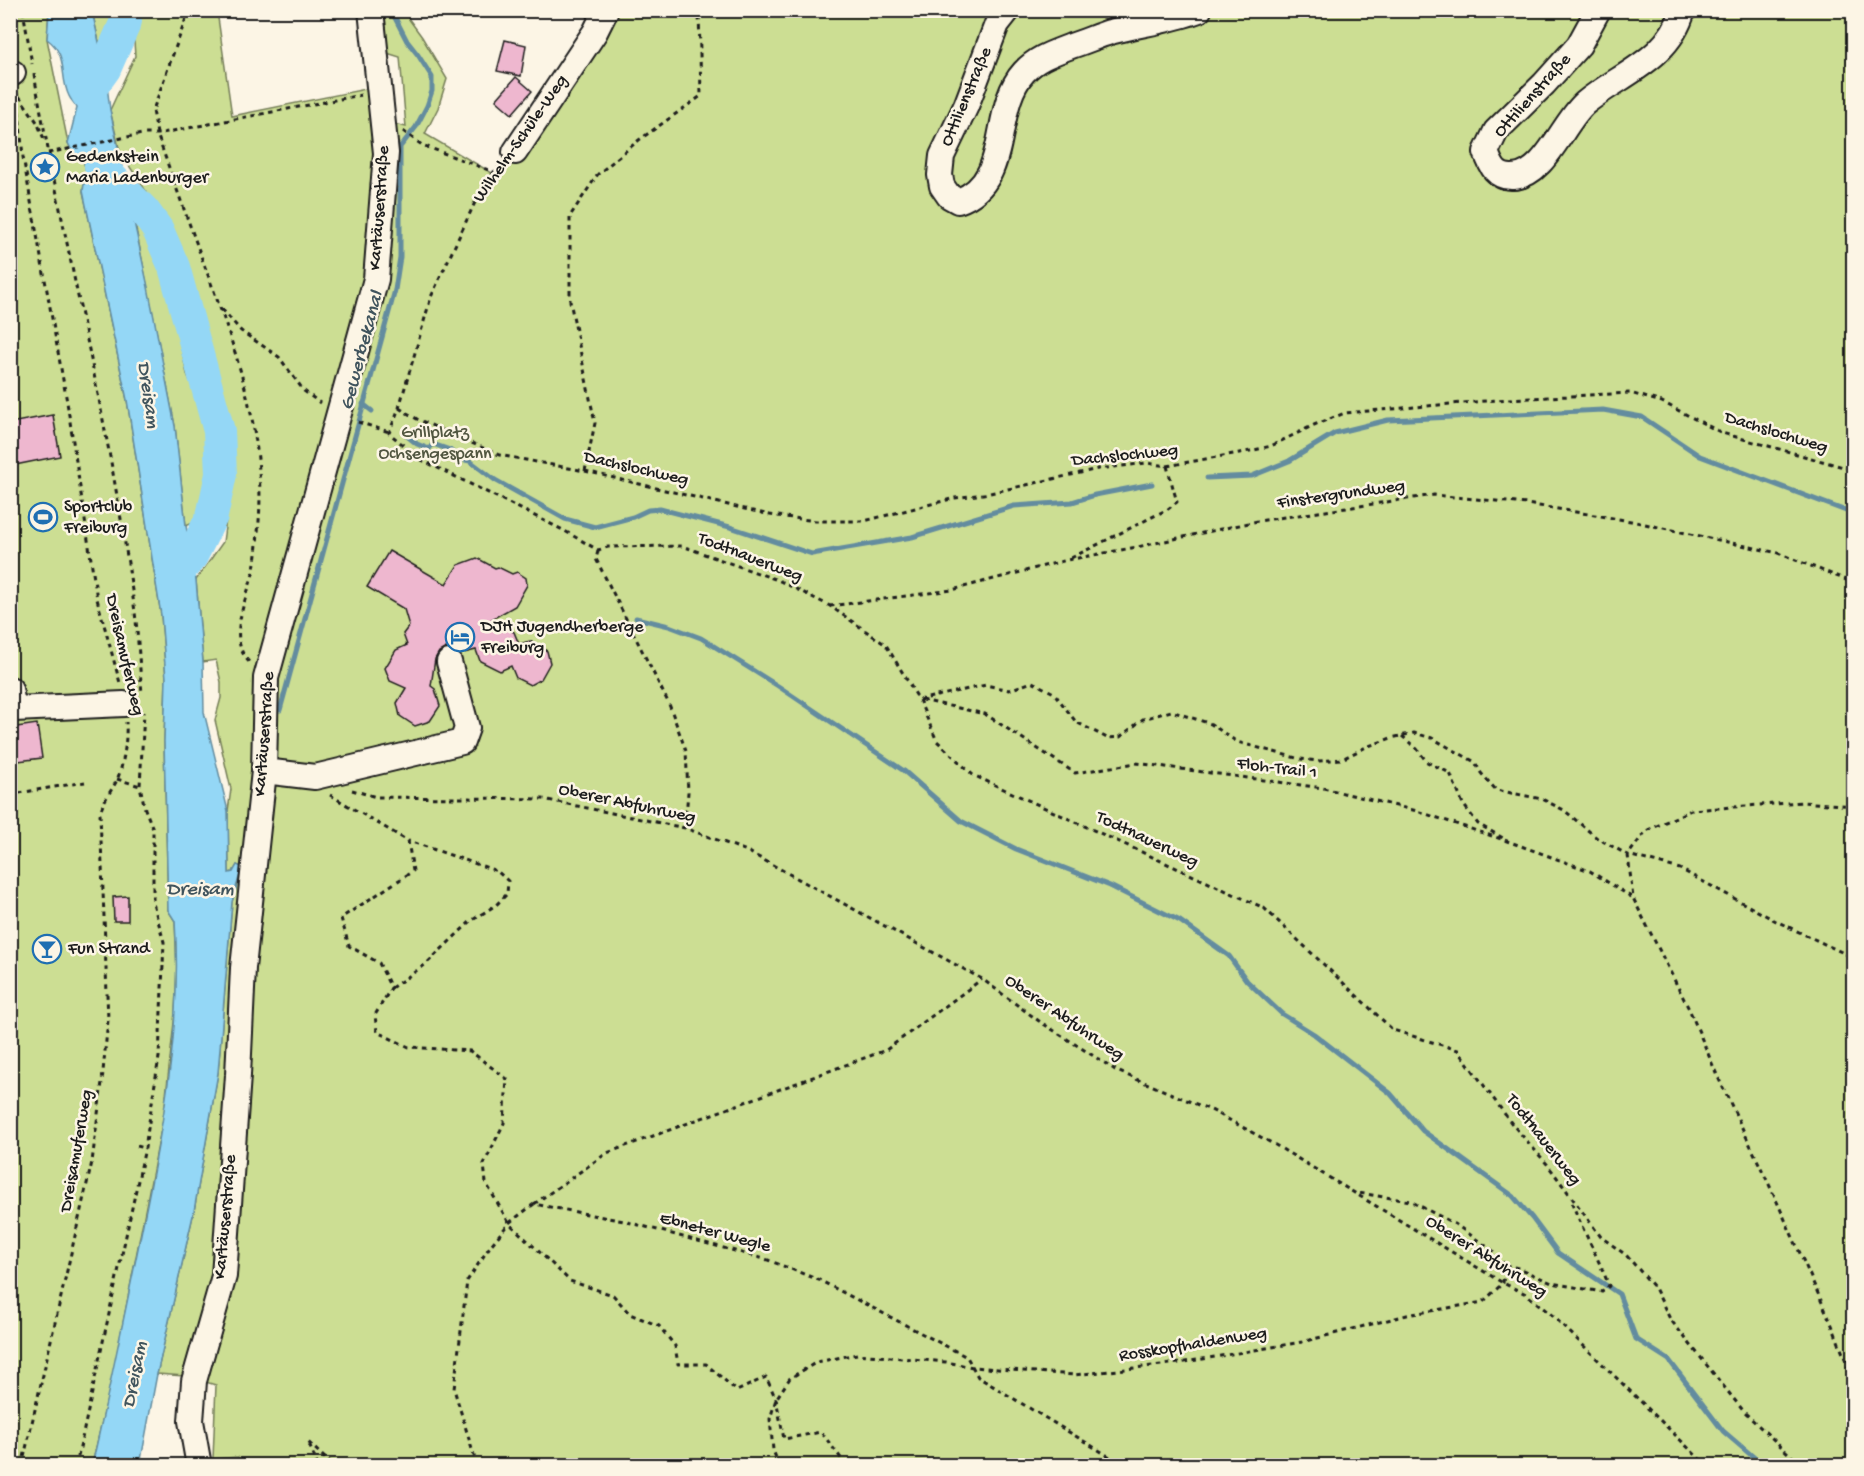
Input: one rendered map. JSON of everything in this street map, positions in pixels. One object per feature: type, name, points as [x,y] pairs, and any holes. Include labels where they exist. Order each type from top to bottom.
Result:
[{"type":"street","name":"Kartäuserstraße","points":[[199,1466],[191,1421],[194,1381],[224,1276],[243,968],[264,771],[266,678],[343,417],[376,279],[386,153],[371,10]]},
{"type":"street","name":"Wilhelm-Schüle-Weg","points":[[515,152],[595,32],[606,10]]},
{"type":"street","name":"Ottilienstraße","points":[[1008,10],[997,24],[966,106],[942,156],[940,176],[942,186],[949,196],[958,201],[970,197],[982,187],[993,166],[1010,96],[1022,73],[1041,57],[1109,32],[1175,19],[1199,10]]},
{"type":"street","name":"Ottilienstraße","points":[[1598,10],[1579,45],[1544,84],[1496,131],[1486,152],[1491,168],[1504,177],[1519,177],[1534,169],[1584,104],[1654,55],[1678,27],[1683,10]]},
{"type":"street","points":[[264,771],[320,780],[462,742],[467,728],[449,662]]},
{"type":"street","points":[[12,703],[113,704]]},
{"type":"path","points":[[22,10],[48,153],[85,326],[134,599],[144,716],[141,786],[145,809],[153,829],[153,903],[164,942],[159,1057],[154,1098],[140,1174],[76,1466]]},
{"type":"path","points":[[189,10],[153,110],[156,134],[221,308],[250,405],[259,462],[258,532],[254,567],[238,625],[238,644],[244,657],[266,678]]},
{"type":"path","points":[[585,471],[595,423],[570,301],[570,216],[597,174],[639,140],[701,96],[699,10]]},
{"type":"path","points":[[14,80],[37,122],[47,147]]},
{"type":"path","name":"Dreisamuferweg","points":[[14,80],[23,157],[67,402],[95,588],[115,659],[113,704],[126,730],[124,754],[117,779],[102,802],[100,814],[108,1020],[92,1162],[22,1466]]},
{"type":"path","points":[[48,153],[381,91]]},
{"type":"path","points":[[384,126],[396,127],[422,145],[494,172]]},
{"type":"path","name":"Wilhelm-Schüle-Weg","points":[[399,408],[431,297],[477,198],[494,172],[515,152]]},
{"type":"path","points":[[221,308],[241,331],[279,357],[304,391],[343,417],[389,433],[420,459],[563,530],[598,550],[596,559],[669,704],[686,751],[688,792],[685,828]]},
{"type":"path","name":"Dachslochweg","points":[[399,408],[417,419],[499,455],[585,471],[770,515],[816,521],[864,520],[955,498],[990,493],[1098,469],[1147,463],[1167,466],[1271,446],[1314,424],[1345,413],[1509,399],[1630,393],[1662,402],[1722,433],[1854,470]]},
{"type":"path","points":[[389,433],[399,408]]},
{"type":"path","points":[[1067,560],[1168,509],[1177,502],[1167,466]]},
{"type":"path","name":"Finstergrundweg","points":[[830,606],[952,590],[1067,560],[1258,521],[1434,495],[1527,504],[1642,524],[1778,553],[1854,583]]},
{"type":"path","name":"Todtnauerweg","points":[[598,550],[608,547],[682,546],[780,581],[830,606],[886,645],[919,700],[937,741],[973,775],[1264,908],[1393,1030],[1458,1050],[1512,1124],[1547,1164],[1601,1237],[1626,1255],[1655,1288],[1670,1319],[1745,1413],[1802,1466]]},
{"type":"path","points":[[919,700],[986,685],[1009,690],[1032,682],[1054,693],[1076,722],[1107,738],[1120,737],[1143,719],[1171,711],[1211,724],[1237,742],[1300,759],[1319,761],[1342,759],[1366,747],[1414,733],[1432,738],[1475,762],[1481,774],[1496,790],[1542,800],[1564,810],[1597,838],[1628,855],[1680,869],[1776,921],[1854,958]]},
{"type":"path","name":"Floh-Trail 1","points":[[919,700],[985,714],[1076,773],[1136,763],[1323,788],[1417,811],[1510,842],[1590,871],[1634,898]]},
{"type":"path","points":[[1401,736],[1417,749],[1427,762],[1450,773],[1463,804],[1478,824],[1510,842]]},
{"type":"path","points":[[117,779],[141,786]]},
{"type":"path","points":[[320,780],[330,795],[408,841],[497,871],[508,881],[507,894],[496,905],[471,921],[425,965],[391,988],[375,1015],[377,1032],[409,1047],[470,1051],[507,1079],[504,1124],[484,1164],[486,1183],[509,1223],[570,1281],[613,1294],[630,1314],[659,1326],[675,1346],[678,1364],[706,1364],[737,1391],[766,1377],[776,1399],[784,1439],[821,1432],[847,1466]]},
{"type":"path","name":"Oberer Abfuhrweg","points":[[320,780],[376,797],[543,800],[685,828],[747,851],[982,979],[1039,1021],[1117,1071],[1213,1111],[1358,1193],[1503,1283],[1526,1294],[1553,1316],[1707,1466]]},
{"type":"path","points":[[19,793],[85,782]]},
{"type":"path","points":[[1854,806],[1802,802],[1690,810],[1646,831],[1628,855],[1634,898],[1690,1011],[1717,1075],[1774,1195],[1827,1314],[1854,1382]]},
{"type":"path","points":[[148,835],[153,835]]},
{"type":"path","points":[[391,988],[379,963],[349,946],[341,918],[413,871],[408,841]]},
{"type":"path","points":[[148,853],[153,853]]},
{"type":"path","points":[[153,922],[159,921]]},
{"type":"path","points":[[157,952],[164,953]]},
{"type":"path","points":[[156,973],[164,973]]},
{"type":"path","points":[[477,1466],[454,1389],[467,1281],[509,1223],[607,1153],[886,1050],[982,979]]},
{"type":"path","points":[[156,1007],[162,1007]]},
{"type":"path","points":[[151,1055],[159,1057]]},
{"type":"path","points":[[146,1097],[154,1098]]},
{"type":"path","points":[[137,1146],[145,1148]]},
{"type":"path","points":[[132,1173],[140,1174]]},
{"type":"path","points":[[1358,1193],[1410,1201],[1455,1224],[1493,1251],[1505,1266],[1518,1268],[1552,1283],[1602,1292],[1609,1286],[1600,1261],[1583,1233],[1570,1198]]},
{"type":"path","points":[[128,1197],[134,1198]]},
{"type":"path","name":"Ebneter Wegle","points":[[534,1204],[624,1221],[768,1260],[819,1280],[967,1357],[978,1377],[1125,1466]]},
{"type":"path","points":[[122,1224],[128,1226]]},
{"type":"path","points":[[1503,1283],[1505,1266]]},
{"type":"path","points":[[111,1278],[117,1279]]},
{"type":"path","name":"Rosskopfhaldenweg","points":[[779,1466],[773,1450],[770,1419],[776,1399],[790,1378],[816,1362],[856,1354],[1074,1375],[1179,1363],[1302,1342],[1407,1315],[1483,1302],[1503,1283]]},
{"type":"path","points":[[106,1302],[111,1303]]},
{"type":"path","points":[[95,1352],[100,1353]]},
{"type":"path","points":[[89,1383],[94,1384]]},
{"type":"path","points":[[76,1440],[81,1441]]},
{"type":"path","points":[[318,1466],[308,1442],[336,1466]]},
{"type":"green space","points":[[49,10],[47,39],[68,143],[74,155],[83,159],[86,171],[83,191],[127,400],[161,615],[166,678],[164,741],[168,910],[175,921],[177,969],[175,1013],[164,1114],[114,1369],[92,1465],[11,1465],[10,11]]},
{"type":"green space","points":[[92,11],[117,11],[114,31],[100,46]]},
{"type":"green space","name":"Grillplatz Ochsengespann","points":[[132,11],[217,11],[232,116],[371,88],[361,11],[403,11],[422,37],[447,79],[438,108],[425,134],[497,176],[525,147],[616,11],[1853,11],[1853,1465],[240,1466],[238,1457],[213,1459],[216,1385],[185,1376],[157,1374],[194,1211],[218,1073],[232,902],[241,868],[237,865],[233,872],[229,873],[228,811],[231,789],[215,720],[221,698],[221,682],[216,660],[203,662],[196,580],[223,542],[229,498],[228,446],[191,286],[170,227],[120,152],[110,110],[135,56]],"holes":[[[387,53],[400,57],[406,127],[394,124]]]},
{"type":"green space","points":[[134,219],[142,220],[165,279],[187,374],[210,429],[210,484],[204,518],[186,526],[175,426]]},
{"type":"water","name":"Dreisam","points":[[49,11],[92,11],[175,426],[186,526],[196,580],[203,662],[204,712],[228,811],[229,873],[233,872],[237,865],[242,867],[232,902],[218,1073],[194,1211],[157,1374],[140,1465],[92,1465],[157,1152],[173,1037],[176,960],[175,921],[168,910],[164,741],[166,678],[161,615],[127,400],[83,191],[86,171],[83,159],[74,155],[68,143],[77,108],[66,88],[58,52],[47,39]]},
{"type":"building","points":[[505,40],[526,45],[521,76],[497,71]]},
{"type":"building","points":[[516,77],[532,91],[512,114],[496,100]]},
{"type":"building","points":[[53,415],[60,456],[10,466],[10,423]]},
{"type":"building","name":"DJH Jugendherberge Freiburg","points":[[389,551],[446,584],[458,565],[477,558],[495,568],[498,567],[512,574],[517,572],[526,578],[527,585],[515,606],[492,619],[514,632],[519,644],[530,641],[547,651],[550,663],[541,679],[530,685],[516,678],[511,666],[500,671],[480,661],[476,650],[460,654],[453,648],[446,648],[439,652],[435,659],[431,686],[435,689],[440,706],[430,721],[415,726],[400,716],[397,703],[406,688],[390,681],[385,668],[396,650],[407,645],[403,634],[409,626],[404,609],[367,587]]},
{"type":"building","points":[[37,724],[42,758],[10,762],[10,728]]},
{"type":"building","points":[[128,896],[128,921],[114,921],[113,897]]},
{"type":"waterway","points":[[87,94],[105,69],[126,21],[124,10]]},
{"type":"waterway","name":"Gewerbekanal","points":[[280,710],[395,290],[400,257],[400,147],[416,127],[432,91],[432,77],[407,41],[391,10]]},
{"type":"waterway","points":[[100,166],[145,212],[158,230],[174,267],[219,431],[221,474],[212,516],[192,556],[174,577]]},
{"type":"waterway","points":[[363,404],[372,411]]},
{"type":"waterway","points":[[1207,478],[1252,476],[1289,461],[1335,433],[1388,420],[1603,410],[1642,417],[1700,456],[1854,514]]},
{"type":"waterway","points":[[407,436],[417,444],[429,449],[433,444],[450,450],[460,459],[470,461],[495,480],[565,519],[595,527],[633,517],[648,510],[660,509],[730,527],[812,554],[912,537],[1014,506],[1072,502],[1152,484]]},
{"type":"waterway","points":[[636,618],[669,626],[701,638],[778,686],[904,771],[961,821],[1016,849],[1110,886],[1180,921],[1229,956],[1247,981],[1282,1014],[1314,1034],[1390,1093],[1423,1131],[1513,1196],[1558,1253],[1619,1294],[1636,1339],[1669,1360],[1723,1431],[1764,1466]]},
{"type":"place","name":"Gedenkstein Maria Ladenburger","points":[[45,167]]},
{"type":"place","name":"Sportclub Freiburg","points":[[43,517]]},
{"type":"place","name":"DJH Jugendherberge Freiburg","points":[[460,637]]},
{"type":"place","name":"Fun Strand","points":[[47,949]]}]
